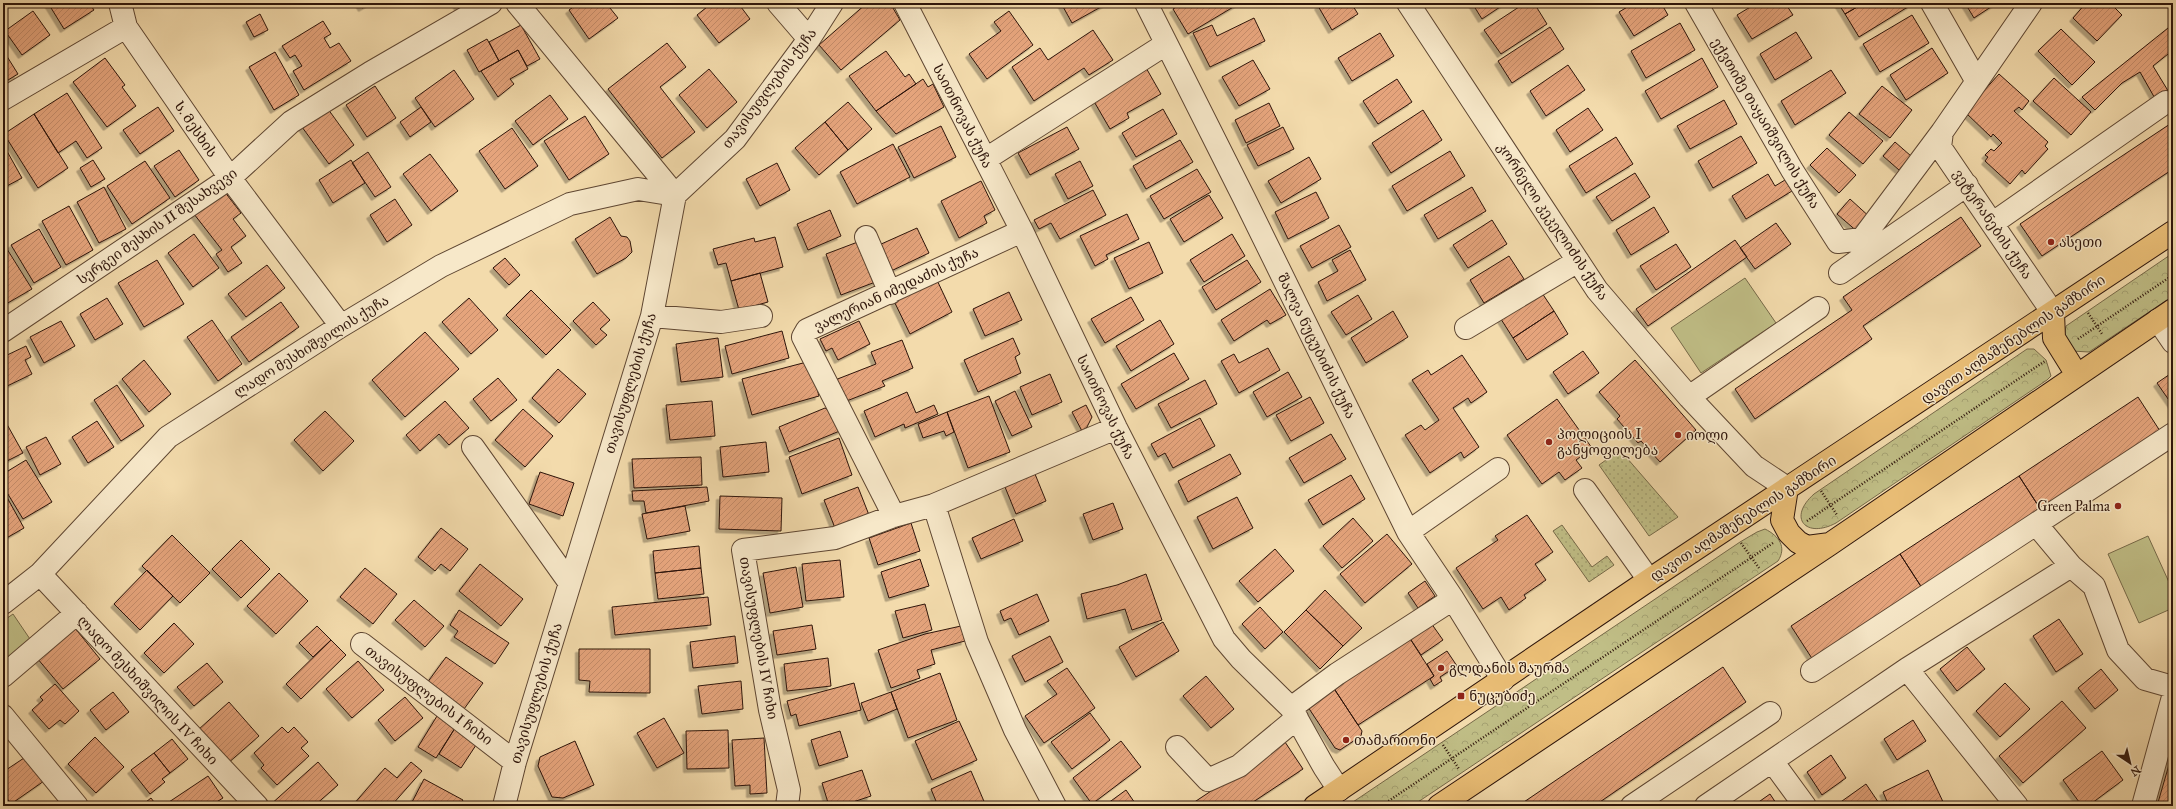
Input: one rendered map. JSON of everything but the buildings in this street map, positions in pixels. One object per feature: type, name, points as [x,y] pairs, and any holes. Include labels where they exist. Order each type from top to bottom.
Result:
[{"type":"main road","name":"დავით აღმაშენებლის გამზირი","points":[[1315,806],[1504,680],[1649,580],[2173,232]]},
{"type":"main road","points":[[2053,313],[2054,338],[2077,375]]},
{"type":"main road","points":[[1440,806],[1830,544],[2165,315]]},
{"type":"main road","points":[[1787,488],[1782,520],[1789,532],[1798,542],[1807,547],[1830,544]]},
{"type":"street","name":"Ს. Მესხის","points":[[120,3],[126,27],[230,178],[341,326]]},
{"type":"street","name":"სერგეი მესხის II შესახვევი","points":[[3,331],[230,178],[291,122],[370,73],[491,3]]},
{"type":"street","points":[[517,3],[675,195]]},
{"type":"street","points":[[778,3],[808,39]]},
{"type":"street","name":"თავისუფლების ქუჩა","points":[[504,806],[515,762],[652,316],[675,195],[735,139],[808,39],[832,3]]},
{"type":"street","name":"საითნოვას ქუჩა","points":[[905,3],[986,159],[1116,428],[1224,639],[1241,659],[1294,713],[1324,767],[1339,790]]},
{"type":"street","name":"შალვა ნუცუბიძის ქუჩა","points":[[1146,3],[1244,198],[1408,532],[1453,599],[1504,680]]},
{"type":"street","name":"კორნელი კეკელიძის ქუჩა","points":[[1408,3],[1598,290],[1689,397],[1754,466],[1787,488]]},
{"type":"street","name":"ექვთიმე თაყაიშვილის ქუჩა","points":[[1696,3],[1792,170],[1838,242],[1866,245]]},
{"type":"street","points":[[1932,3],[1976,80]]},
{"type":"street","points":[[1840,273],[1866,245],[1976,80],[2031,3]]},
{"type":"street","points":[[3,99],[126,27]]},
{"type":"street","points":[[986,159],[1166,44]]},
{"type":"street","points":[[1993,223],[2166,102]]},
{"type":"street","name":"ვეტერანების ქუჩა","points":[[1942,132],[1940,147],[2053,313]]},
{"type":"street","points":[[1866,245],[1967,185]]},
{"type":"street","name":"ლადო მესხიშვილის ქუჩა","points":[[3,603],[40,574],[168,437],[341,326],[442,266],[570,204],[638,189],[675,195]]},
{"type":"street","name":"ვალერიან იმედაძის ქუჩა","points":[[894,516],[803,337],[808,330],[1022,231]]},
{"type":"street","points":[[866,237],[890,292]]},
{"type":"street","points":[[1466,328],[1578,260]]},
{"type":"street","points":[[1689,397],[1818,308]]},
{"type":"street","points":[[2165,315],[2173,342]]},
{"type":"street","points":[[652,316],[722,322],[761,316]]},
{"type":"street","name":"თავისუფლების IV ჩიხი","points":[[786,806],[789,790],[770,710],[743,550],[835,538],[894,516],[934,505],[1116,428]]},
{"type":"street","points":[[1812,671],[2173,434]]},
{"type":"street","points":[[473,447],[570,582]]},
{"type":"street","points":[[1408,532],[1498,469]]},
{"type":"street","points":[[1585,490],[1649,580]]},
{"type":"street","points":[[934,505],[977,642],[1015,730],[1055,806]]},
{"type":"street","points":[[2036,524],[2071,566],[2094,586],[2118,650],[2145,679],[2173,687]]},
{"type":"street","points":[[1706,806],[1907,669],[2071,566]]},
{"type":"street","name":"ლადო მესხიშვილის IV ჩიხი","points":[[40,574],[257,806]]},
{"type":"street","points":[[1177,747],[1208,780],[1239,766],[1337,674],[1453,599]]},
{"type":"street","points":[[3,676],[77,613]]},
{"type":"street","name":"თავისუფლების I ჩიხი","points":[[362,644],[515,762]]},
{"type":"street","points":[[1907,669],[2017,806]]},
{"type":"street","points":[[2143,806],[2173,697]]},
{"type":"street","points":[[1632,806],[1770,713]]},
{"type":"street","points":[[3,716],[77,806]]},
{"type":"street","points":[[1772,761],[1805,806]]},
{"type":"path","points":[[2086,311],[2104,336]]},
{"type":"path","points":[[1820,490],[1840,520]]},
{"type":"path","points":[[1740,542],[1762,572]]},
{"type":"path","points":[[1441,743],[1462,773]]},
{"type":"green space","points":[[2173,253],[2173,296],[2089,352],[2072,351],[2064,338],[2066,326]]},
{"type":"green space","points":[[1745,278],[1776,323],[1701,373],[1671,328]]},
{"type":"green space","points":[[2027,349],[2034,349],[2046,360],[2051,376],[2047,380],[1836,523],[1816,529],[1804,524],[1801,518],[1802,511],[1806,503],[1814,494]]},
{"type":"green space","points":[[1620,450],[1678,517],[1649,536],[1599,465]]},
{"type":"green space","points":[[1562,525],[1592,567],[1607,556],[1614,565],[1589,582],[1553,531]]},
{"type":"green space","points":[[1765,529],[1774,535],[1780,542],[1782,551],[1778,561],[1412,806],[1347,806],[1740,542]]},
{"type":"green space","points":[[2148,536],[2173,591],[2173,608],[2139,623],[2108,554]]},
{"type":"green space","points":[[13,614],[32,642],[3,663],[3,621]]},
{"type":"place","name":"ასეთი","points":[[2051,242]]},
{"type":"place","name":"იოლი","points":[[1678,435]]},
{"type":"place","name":"პოლიციის I განყოფილება","points":[[1549,442]]},
{"type":"place","name":"Green Palma","points":[[2118,506]]},
{"type":"place","name":"გლდანის შაურმა","points":[[1441,668]]},
{"type":"place","name":"ნუცუბიძე","points":[[1461,696]]},
{"type":"place","name":"თამარიონი","points":[[1346,740]]}]
